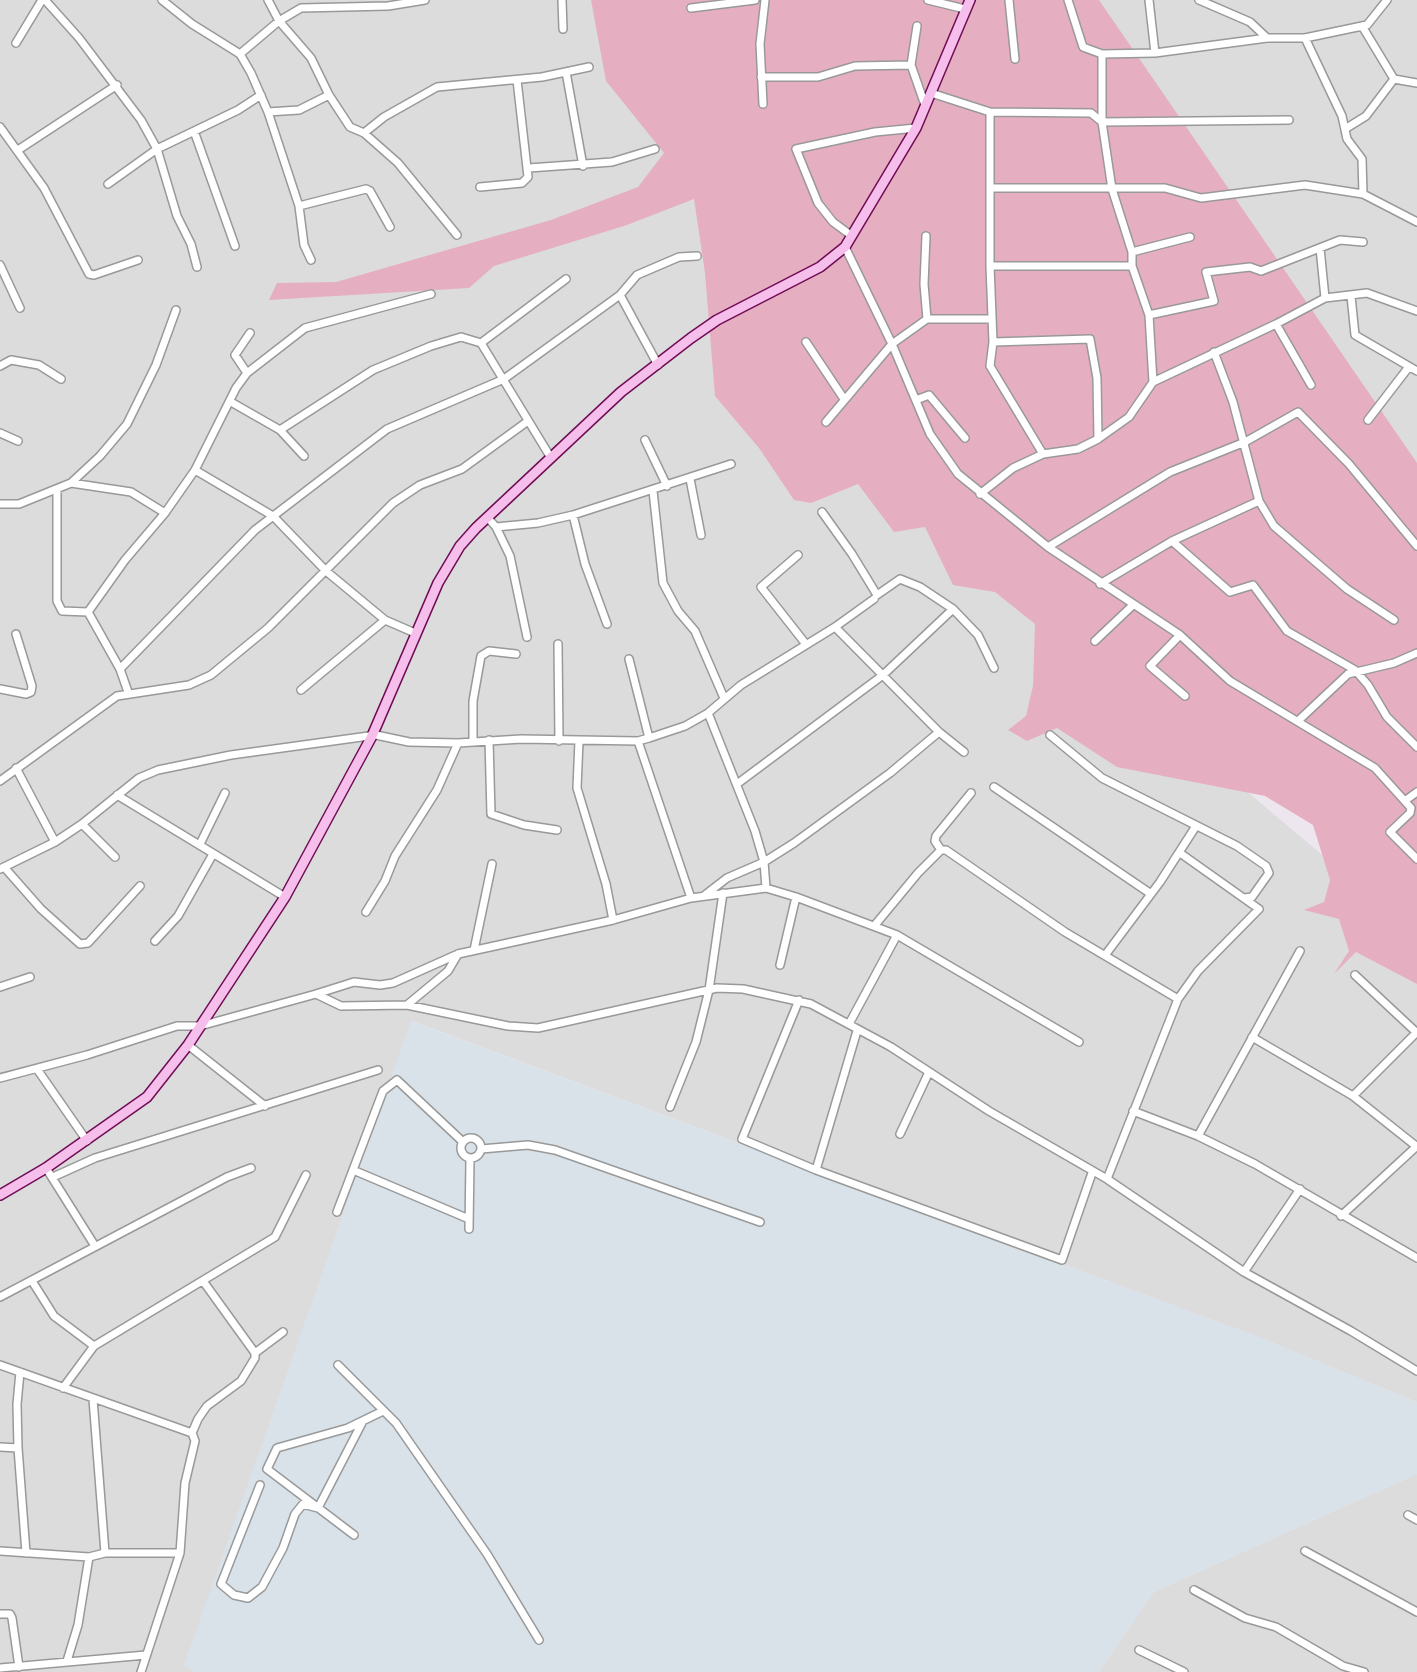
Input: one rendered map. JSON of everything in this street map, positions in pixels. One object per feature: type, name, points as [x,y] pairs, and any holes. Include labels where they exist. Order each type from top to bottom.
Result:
[{"type":"main road","points":[[0,1195],[87,1141],[147,1098],[188,1045],[285,897],[372,736],[415,633],[447,567],[460,546],[487,517],[614,399],[705,328],[820,267],[845,247],[916,128],[968,4]]},
{"type":"street","points":[[16,43],[43,0],[117,85],[141,120],[157,149],[177,216],[191,244],[196,267]]},
{"type":"street","points":[[162,0],[192,24],[240,54],[268,112],[299,206],[304,245],[311,260]]},
{"type":"street","points":[[268,0],[279,21],[311,58],[329,95],[350,127],[364,133],[398,163],[456,235]]},
{"type":"street","points":[[240,54],[279,21],[301,9],[388,6],[425,0]]},
{"type":"street","points":[[562,0],[563,29]]},
{"type":"street","points":[[691,8],[755,0]]},
{"type":"street","points":[[763,104],[760,44],[765,0]]},
{"type":"street","points":[[928,0],[968,4]]},
{"type":"street","points":[[1009,0],[1015,59]]},
{"type":"street","points":[[1068,0],[1083,47],[1102,54],[1155,53],[1267,38],[1305,38],[1362,26],[1374,18],[1387,0]]},
{"type":"street","points":[[1149,0],[1155,53]]},
{"type":"street","points":[[1199,0],[1250,22],[1267,38]]},
{"type":"street","points":[[917,26],[911,65],[925,105]]},
{"type":"street","points":[[1362,26],[1394,79],[1417,83]]},
{"type":"street","points":[[1305,38],[1342,116],[1347,139],[1362,159],[1363,194]]},
{"type":"street","points":[[1102,54],[1102,122],[1112,189],[1131,252],[1132,266],[1149,315],[1153,382]]},
{"type":"street","points":[[761,77],[818,76],[855,66],[911,65]]},
{"type":"street","points":[[364,133],[384,117],[437,87],[517,80],[589,67]]},
{"type":"street","points":[[566,72],[583,166]]},
{"type":"street","points":[[1345,129],[1366,116],[1394,79]]},
{"type":"street","points":[[480,187],[522,183],[526,180],[529,168],[517,80]]},
{"type":"street","points":[[18,150],[117,85]]},
{"type":"street","points":[[931,93],[990,112],[1090,113],[1102,122],[1288,120]]},
{"type":"street","points":[[108,184],[157,149],[238,110],[261,95]]},
{"type":"street","points":[[268,112],[299,110],[329,95]]},
{"type":"street","points":[[990,112],[990,266],[993,342],[990,366],[1043,454]]},
{"type":"street","points":[[0,127],[50,198],[89,274],[94,275],[138,260]]},
{"type":"street","points":[[852,236],[833,222],[819,203],[796,149],[875,132],[916,128]]},
{"type":"street","points":[[194,131],[236,246]]},
{"type":"street","points":[[529,168],[583,166],[623,159],[655,149]]},
{"type":"street","points":[[991,188],[1165,188],[1201,198],[1305,185],[1363,194],[1417,222]]},
{"type":"street","points":[[299,206],[366,189],[370,191],[390,227]]},
{"type":"street","points":[[926,236],[924,284],[927,319]]},
{"type":"street","points":[[1131,252],[1190,237]]},
{"type":"street","points":[[1149,315],[1214,301],[1206,273],[1250,267],[1261,271],[1340,240],[1363,242]]},
{"type":"street","points":[[845,247],[892,344],[930,434],[958,474],[980,495],[1048,547],[1100,584],[1180,635],[1230,681],[1299,720],[1375,768],[1411,808],[1410,813],[1390,832],[1417,860]]},
{"type":"street","points":[[1320,249],[1325,298]]},
{"type":"street","points":[[120,669],[255,530],[387,429],[504,379],[620,295],[637,275],[679,257],[697,256]]},
{"type":"street","points":[[0,265],[20,308]]},
{"type":"street","points":[[990,266],[1132,266]]},
{"type":"street","points":[[481,343],[566,279]]},
{"type":"street","points":[[980,495],[1013,468],[1043,454],[1078,449],[1098,439],[1129,417],[1153,382],[1325,298],[1367,293],[1417,311]]},
{"type":"street","points":[[88,612],[125,560],[165,513],[195,470],[236,388],[247,373],[305,328],[430,294]]},
{"type":"street","points":[[620,295],[658,365]]},
{"type":"street","points":[[1351,296],[1355,335],[1408,368],[1417,371]]},
{"type":"street","points":[[0,504],[19,504],[57,490],[71,483],[100,456],[127,424],[156,365],[176,310]]},
{"type":"street","points":[[826,422],[892,344],[927,319],[992,319]]},
{"type":"street","points":[[1275,324],[1311,385]]},
{"type":"street","points":[[247,373],[235,355],[250,333]]},
{"type":"street","points":[[280,430],[373,370],[454,338],[481,343],[551,458]]},
{"type":"street","points":[[993,342],[1090,339],[1097,378],[1098,439]]},
{"type":"street","points":[[806,342],[844,399]]},
{"type":"street","points":[[1214,352],[1245,442],[1259,501],[1274,526],[1347,589],[1394,620]]},
{"type":"street","points":[[0,366],[10,360],[39,365],[61,379]]},
{"type":"street","points":[[1368,420],[1408,368]]},
{"type":"street","points":[[916,400],[929,395],[965,438]]},
{"type":"street","points":[[231,402],[280,430],[304,456]]},
{"type":"street","points":[[1048,547],[1170,472],[1245,442],[1298,412],[1349,464],[1417,546]]},
{"type":"street","points":[[0,781],[43,751],[105,702],[128,692],[189,685],[211,675],[268,628],[393,503],[420,485],[462,469],[528,421]]},
{"type":"street","points":[[0,433],[18,441]]},
{"type":"street","points":[[645,440],[667,486]]},
{"type":"street","points":[[496,527],[538,523],[573,515],[731,464]]},
{"type":"street","points":[[195,470],[273,516],[326,571],[385,620],[415,633]]},
{"type":"street","points":[[690,479],[701,535]]},
{"type":"street","points":[[71,483],[121,489],[141,497],[165,513]]},
{"type":"street","points":[[57,490],[57,601],[62,611],[88,612]]},
{"type":"street","points":[[653,491],[663,583],[678,611],[695,631],[724,698]]},
{"type":"street","points":[[1100,584],[1172,541],[1259,501]]},
{"type":"street","points":[[822,512],[852,554],[876,595],[900,579],[920,587],[953,609],[978,635],[994,668]]},
{"type":"street","points":[[573,515],[585,564],[607,624]]},
{"type":"street","points":[[487,517],[496,527],[510,556],[526,637]]},
{"type":"street","points":[[1172,541],[1230,592],[1253,585],[1287,631],[1355,670],[1368,685],[1387,717],[1417,747]]},
{"type":"street","points":[[798,555],[761,587],[805,644]]},
{"type":"street","points":[[140,886],[88,943],[80,944],[41,909],[2,868],[55,842],[82,824],[138,778],[158,770],[231,755],[372,736],[388,736],[409,742],[458,743],[489,740],[638,741],[649,738],[685,726],[708,713],[724,698],[805,644],[835,627],[874,599]]},
{"type":"street","points":[[1095,641],[1133,605]]},
{"type":"street","points":[[738,784],[883,675],[953,609]]},
{"type":"street","points":[[88,612],[120,669],[128,692]]},
{"type":"street","points":[[301,690],[385,620]]},
{"type":"street","points":[[835,627],[939,732],[964,752]]},
{"type":"street","points":[[0,689],[26,694],[31,692],[32,686],[16,634]]},
{"type":"street","points":[[1180,635],[1150,666],[1185,696]]},
{"type":"street","points":[[558,644],[559,741]]},
{"type":"street","points":[[473,741],[473,701],[481,656],[489,651],[516,654]]},
{"type":"street","points":[[1299,720],[1341,679],[1355,670],[1394,663],[1417,653]]},
{"type":"street","points":[[629,658],[649,738]]},
{"type":"street","points":[[708,713],[738,784],[764,862],[766,888]]},
{"type":"street","points":[[703,897],[727,878],[764,862],[890,773],[939,732]]},
{"type":"street","points":[[1050,735],[1102,778],[1237,846],[1266,866],[1269,873],[1252,897],[1244,898]]},
{"type":"street","points":[[489,740],[491,814],[524,825],[557,830]]},
{"type":"street","points":[[579,741],[577,788],[606,884],[613,920]]},
{"type":"street","points":[[638,741],[691,898]]},
{"type":"street","points":[[366,912],[385,881],[395,856],[437,790],[458,743]]},
{"type":"street","points":[[16,768],[55,842]]},
{"type":"street","points":[[994,787],[1151,894]]},
{"type":"street","points":[[1406,800],[1417,792]]},
{"type":"street","points":[[200,844],[225,793]]},
{"type":"street","points":[[940,850],[935,841],[936,836],[971,793]]},
{"type":"street","points":[[117,795],[285,897]]},
{"type":"street","points":[[82,824],[115,857]]},
{"type":"street","points":[[1106,954],[1180,853],[1196,826]]},
{"type":"street","points":[[875,925],[918,873],[940,850],[946,850],[958,856],[1065,932],[1106,954],[1178,999]]},
{"type":"street","points":[[1107,1179],[1178,999],[1198,971],[1259,909],[1180,853]]},
{"type":"street","points":[[155,941],[178,916],[213,854]]},
{"type":"street","points":[[474,950],[492,864]]},
{"type":"street","points":[[0,1078],[177,1026],[200,1026],[354,982],[380,985],[393,983],[458,954],[474,950],[613,920],[691,898],[766,888],[875,925],[897,935],[1079,1042]]},
{"type":"street","points":[[670,1107],[696,1042],[709,990],[723,893]]},
{"type":"street","points":[[780,965],[796,897]]},
{"type":"street","points":[[849,1024],[897,935]]},
{"type":"street","points":[[1198,1136],[1300,951]]},
{"type":"street","points":[[407,1005],[448,971],[458,954]]},
{"type":"street","points":[[1353,1096],[1417,1032],[1355,975]]},
{"type":"street","points":[[0,987],[30,977]]},
{"type":"street","points":[[316,994],[341,1006],[407,1005],[508,1026],[538,1028],[717,988],[743,989],[799,1000],[891,1047],[1092,1173],[1107,1179],[1244,1272],[1351,1331],[1417,1371]]},
{"type":"street","points":[[799,1000],[742,1139],[816,1170],[1062,1260],[1092,1173]]},
{"type":"street","points":[[816,1170],[857,1031]]},
{"type":"street","points":[[1252,1037],[1353,1096],[1417,1146],[1341,1216]]},
{"type":"street","points":[[188,1045],[265,1106]]},
{"type":"street","points":[[38,1068],[87,1141]]},
{"type":"street","points":[[53,1177],[95,1158],[378,1071]]},
{"type":"street","points":[[900,1134],[929,1072]]},
{"type":"street","points":[[337,1212],[383,1091],[397,1080],[463,1142]]},
{"type":"street","points":[[1133,1111],[1198,1136],[1300,1189],[1341,1216],[1417,1258]]},
{"type":"street","points":[[463,1142],[474,1139],[481,1149]]},
{"type":"street","points":[[463,1142],[462,1154],[470,1159],[477,1157],[481,1149]]},
{"type":"street","points":[[481,1149],[528,1145],[555,1150],[760,1222]]},
{"type":"street","points":[[469,1229],[470,1159]]},
{"type":"street","points":[[46,1168],[95,1246]]},
{"type":"street","points":[[0,1297],[227,1178],[251,1168]]},
{"type":"street","points":[[353,1170],[469,1219]]},
{"type":"street","points":[[63,1388],[94,1346],[275,1237],[306,1175]]},
{"type":"street","points":[[0,1186],[14,1187]]},
{"type":"street","points":[[1244,1272],[1300,1189]]},
{"type":"street","points":[[32,1281],[54,1316],[94,1346]]},
{"type":"street","points":[[141,1672],[180,1552],[185,1483],[195,1442],[192,1433],[207,1406],[241,1381],[255,1358],[255,1353],[203,1281]]},
{"type":"street","points":[[255,1353],[283,1332]]},
{"type":"street","points":[[0,1365],[192,1433]]},
{"type":"street","points":[[338,1365],[396,1423],[487,1554],[539,1640]]},
{"type":"street","points":[[20,1372],[17,1404],[18,1448],[26,1553]]},
{"type":"street","points":[[93,1399],[105,1553]]},
{"type":"street","points":[[354,1535],[267,1469],[277,1448],[348,1428],[383,1411]]},
{"type":"street","points":[[318,1508],[363,1421]]},
{"type":"street","points":[[0,1447],[18,1448]]},
{"type":"street","points":[[260,1485],[227,1561],[221,1584],[234,1595],[248,1598],[262,1587],[283,1548],[295,1514],[303,1504],[318,1508]]},
{"type":"street","points":[[1408,1515],[1417,1520]]},
{"type":"street","points":[[0,1551],[89,1557],[105,1553],[180,1552]]},
{"type":"street","points":[[1305,1551],[1417,1612]]},
{"type":"street","points":[[67,1661],[78,1625],[89,1557]]},
{"type":"street","points":[[1194,1590],[1245,1618],[1276,1627],[1342,1669],[1364,1672]]},
{"type":"street","points":[[0,1614],[10,1614],[12,1617],[19,1667]]},
{"type":"street","points":[[1139,1650],[1184,1672]]},
{"type":"street","points":[[0,1668],[146,1655]]},
{"type":"shaded area","points":[[0,0],[645,0],[999,574],[1048,643],[1244,789],[1417,935],[1417,1402],[1261,1338],[412,1021],[185,1665],[195,1672],[0,1672]]},
{"type":"shaded area","points":[[591,0],[1099,0],[1417,463],[1417,984],[1356,952],[1334,974],[1349,951],[1339,919],[1304,910],[1324,902],[1330,880],[1313,825],[1265,796],[1117,767],[1057,728],[1027,741],[1008,730],[1026,716],[1033,686],[1035,624],[995,592],[953,585],[925,527],[894,532],[858,484],[811,503],[794,500],[759,448],[715,396],[705,273],[694,199],[627,225],[494,266],[469,288],[269,300],[277,283],[336,282],[551,220],[638,187],[664,153],[606,81]]},
{"type":"shaded area","points":[[687,0],[1417,0],[1417,899]]},
{"type":"shaded area","points":[[411,1021],[1261,1338],[1417,1402],[1417,1474],[1154,1592],[1099,1672],[196,1672],[184,1665]]},
{"type":"shaded area","points":[[1417,1474],[1417,1672],[1099,1672],[1154,1592]]}]
